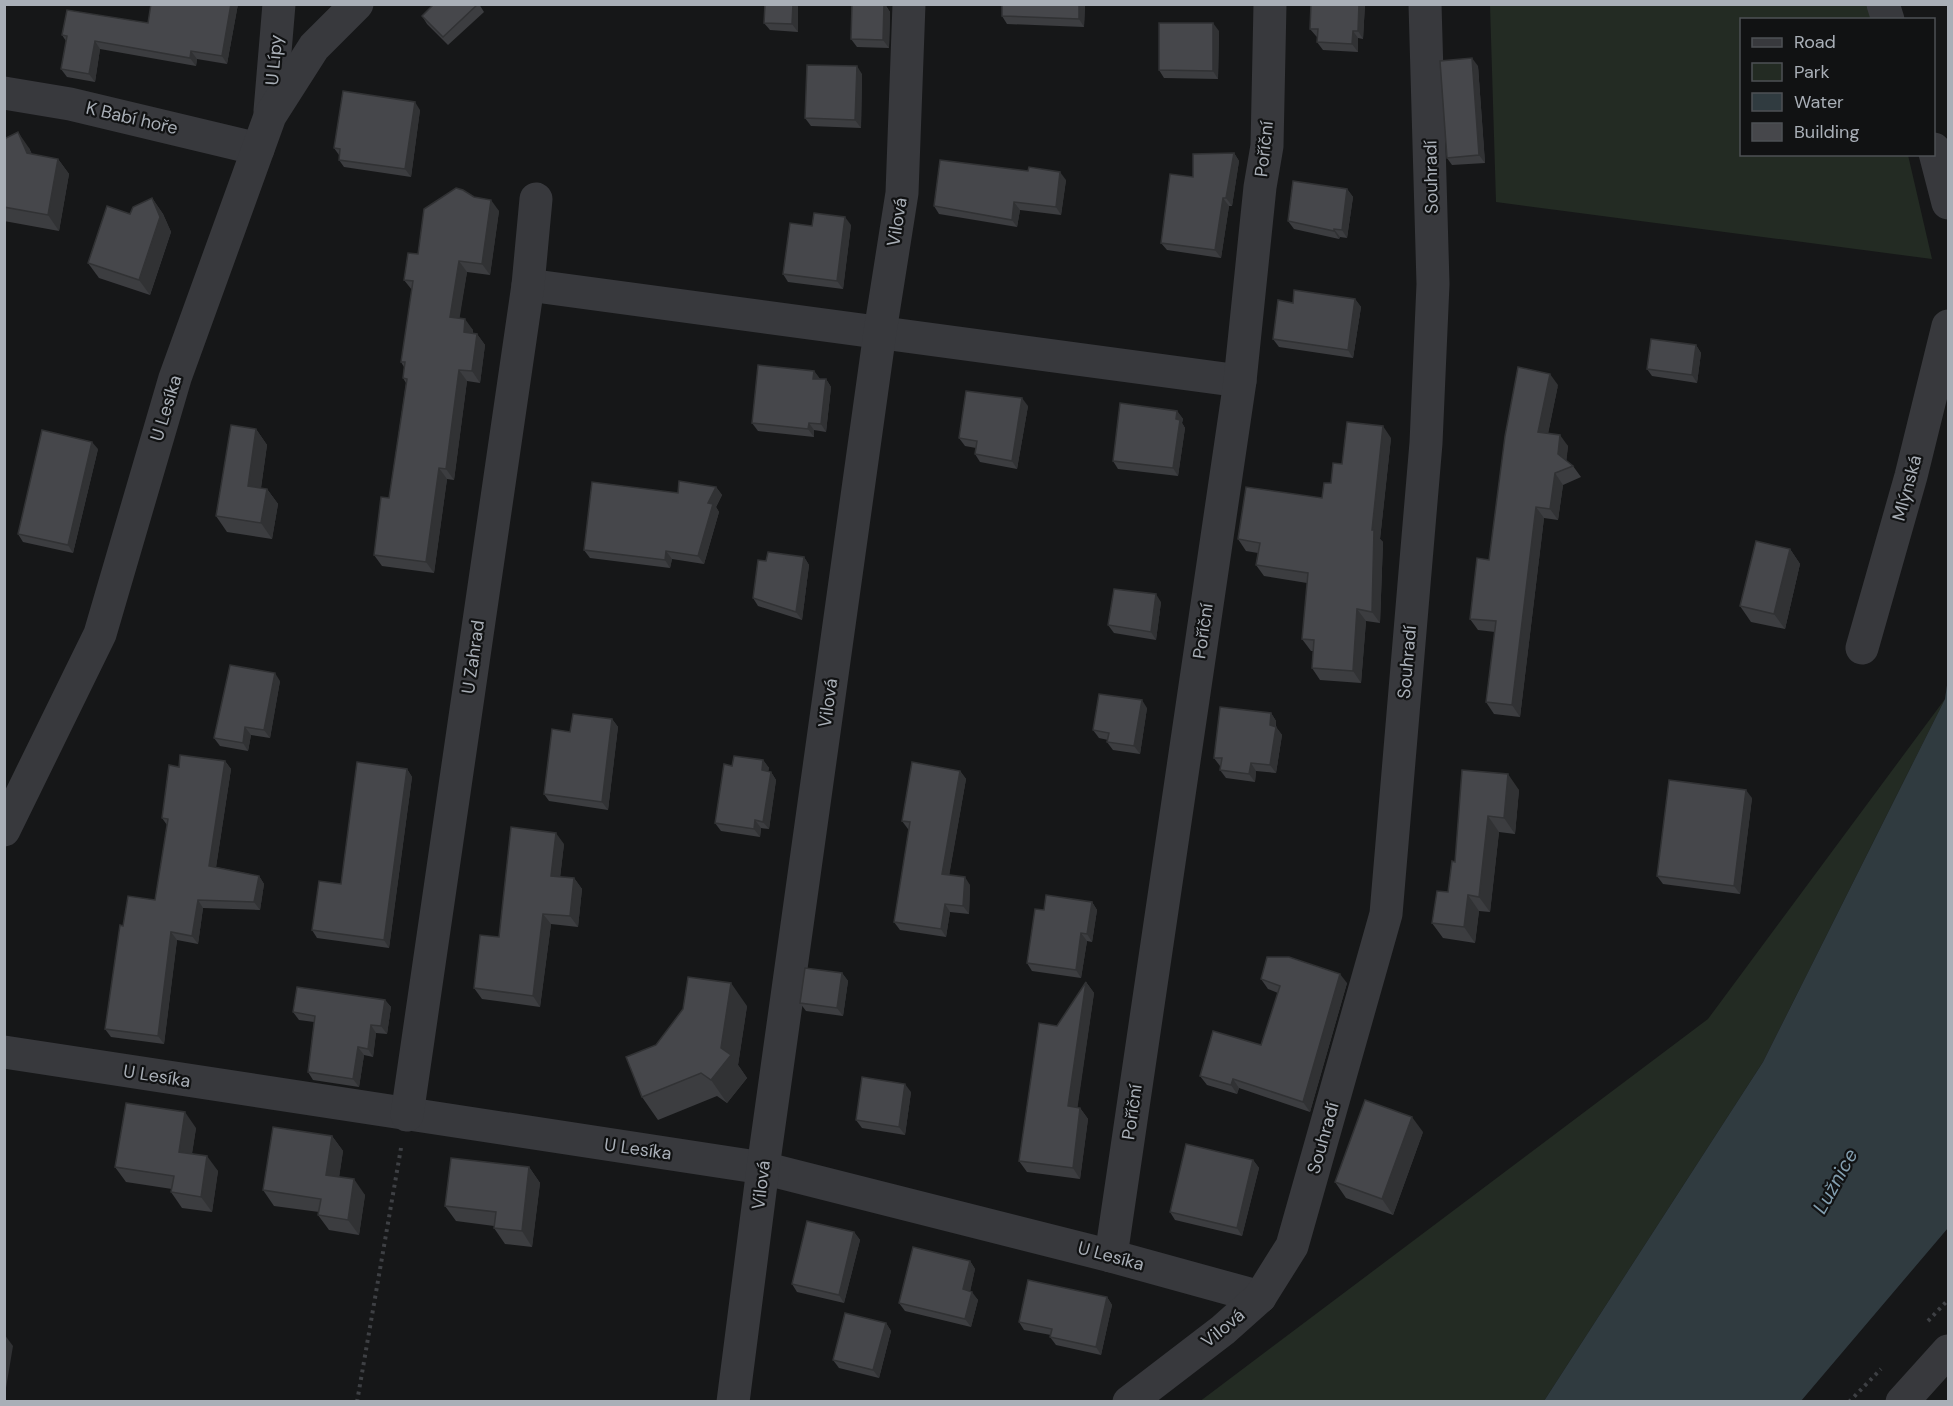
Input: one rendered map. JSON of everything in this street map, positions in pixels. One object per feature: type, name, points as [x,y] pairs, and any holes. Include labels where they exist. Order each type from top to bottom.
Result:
[{"type":"street","name":"U Lípy","points":[[270,116],[279,4]]},
{"type":"street","name":"U Lesíka","points":[[4,830],[100,634],[175,378],[270,116],[314,47],[357,4]]},
{"type":"street","name":"Vilová","points":[[734,1401],[763,1168],[880,332],[902,193],[909,4]]},
{"type":"street","name":"Poříční","points":[[1111,1256],[1240,381],[1260,187],[1267,146],[1270,4]]},
{"type":"street","name":"Souhradí","points":[[1260,1297],[1292,1246],[1386,914],[1426,443],[1433,284],[1425,4]]},
{"type":"street","name":"K Babí hoře","points":[[4,93],[70,104],[258,149]]},
{"type":"street","points":[[1935,153],[1948,203]]},
{"type":"street","name":"U Zahrad","points":[[407,1115],[528,285],[536,199]]},
{"type":"street","points":[[528,285],[1240,381]]},
{"type":"street","name":"Mlýnská","points":[[1862,648],[1911,476],[1948,326]]},
{"type":"street","name":"U Lesíka","points":[[4,1052],[763,1168],[1111,1256],[1260,1297]]},
{"type":"street","name":"Vilová","points":[[1129,1401],[1223,1330],[1260,1297]]},
{"type":"street","points":[[1902,1401],[1948,1351]]},
{"type":"path","points":[[357,1401],[407,1115]]},
{"type":"green space","points":[[1490,5],[1873,5],[1876,18],[1740,18],[1740,156],[1908,156],[1932,259],[1496,202]]},
{"type":"green space","points":[[1945,699],[1763,1062],[1544,1401],[1199,1402],[1708,1019]]},
{"type":"water","name":"Lužnice","points":[[1948,678],[1948,1228],[1801,1401],[1544,1401],[1763,1062],[1945,699]]},
{"type":"building","points":[[151,4],[231,4],[222,56],[191,51],[190,58],[95,41],[89,74],[61,69],[67,36],[62,35],[67,10],[148,23]]},
{"type":"building","points":[[434,4],[478,4],[443,37],[422,16]]},
{"type":"building","points":[[765,4],[793,4],[792,24],[764,23]]},
{"type":"building","points":[[852,4],[884,4],[883,40],[851,39]]},
{"type":"building","points":[[1002,4],[1079,4],[1079,19],[1002,16]]},
{"type":"building","points":[[1311,4],[1359,4],[1358,31],[1353,31],[1352,44],[1317,42],[1318,29],[1310,29]]},
{"type":"building","points":[[1159,23],[1213,23],[1213,71],[1159,70]]},
{"type":"building","points":[[1472,58],[1479,155],[1447,158],[1440,61]]},
{"type":"building","points":[[807,65],[857,66],[855,120],[805,118]]},
{"type":"building","points":[[343,91],[415,102],[405,169],[339,160],[340,149],[334,148]]},
{"type":"building","points":[[18,132],[27,153],[58,159],[48,215],[4,207],[4,139]]},
{"type":"building","points":[[1234,153],[1226,198],[1223,198],[1215,250],[1161,243],[1170,174],[1193,177],[1193,154]]},
{"type":"building","points":[[940,160],[1028,171],[1029,167],[1060,172],[1056,207],[1014,202],[1012,220],[934,206]]},
{"type":"building","points":[[1293,181],[1347,189],[1342,230],[1334,229],[1334,231],[1288,221]]},
{"type":"building","points":[[456,188],[474,197],[491,200],[482,264],[459,261],[450,317],[465,319],[464,332],[477,334],[472,371],[459,370],[446,469],[439,468],[426,562],[374,555],[381,497],[389,498],[407,379],[403,378],[405,362],[401,362],[413,281],[404,280],[408,253],[418,254],[424,209]]},
{"type":"building","points":[[152,198],[160,217],[139,280],[88,263],[107,206],[130,214],[133,207]]},
{"type":"building","points":[[814,213],[845,217],[837,281],[783,274],[790,223],[812,226]]},
{"type":"building","points":[[1294,290],[1355,299],[1348,350],[1273,339],[1278,300],[1293,303]]},
{"type":"building","points":[[1651,339],[1696,345],[1692,375],[1647,369]]},
{"type":"building","points":[[758,365],[814,371],[813,379],[826,379],[821,424],[809,423],[808,429],[752,423]]},
{"type":"building","points":[[1518,367],[1550,374],[1538,432],[1560,435],[1558,454],[1573,466],[1555,473],[1550,509],[1536,507],[1512,705],[1486,702],[1496,621],[1470,619],[1477,558],[1489,560],[1505,436]]},
{"type":"building","points":[[966,391],[1022,398],[1012,461],[975,454],[977,441],[959,438]]},
{"type":"building","points":[[1120,403],[1177,411],[1176,419],[1180,420],[1173,468],[1113,461]]},
{"type":"building","points":[[1347,422],[1383,426],[1372,530],[1374,530],[1372,612],[1357,609],[1353,671],[1312,668],[1314,640],[1302,639],[1308,573],[1256,565],[1260,543],[1238,539],[1246,487],[1322,498],[1324,483],[1331,483],[1333,463],[1342,464]]},
{"type":"building","points":[[231,425],[256,429],[248,486],[267,489],[261,523],[216,516]]},
{"type":"building","points":[[42,430],[92,442],[68,545],[18,534]]},
{"type":"building","points":[[679,481],[716,487],[708,503],[713,504],[698,556],[666,551],[665,560],[584,550],[592,482],[678,493]]},
{"type":"building","points":[[1756,541],[1790,549],[1774,614],[1740,606]]},
{"type":"building","points":[[768,552],[804,557],[796,612],[753,598],[758,560],[766,561]]},
{"type":"building","points":[[1114,589],[1156,594],[1151,632],[1108,625]]},
{"type":"building","points":[[230,665],[275,673],[264,730],[245,727],[243,743],[214,738]]},
{"type":"building","points":[[1099,694],[1142,700],[1134,746],[1107,742],[1109,733],[1093,730]]},
{"type":"building","points":[[1220,707],[1271,713],[1270,725],[1276,727],[1270,765],[1251,763],[1249,774],[1220,770],[1222,758],[1214,758]]},
{"type":"building","points":[[573,714],[612,719],[602,802],[544,794],[552,729],[570,732]]},
{"type":"building","points":[[180,755],[225,761],[209,866],[259,876],[254,902],[198,900],[192,936],[171,932],[158,1036],[105,1029],[120,925],[123,926],[128,896],[155,900],[168,819],[162,818],[169,765],[179,767]]},
{"type":"building","points":[[734,756],[763,760],[762,770],[771,772],[763,822],[755,820],[754,829],[715,823],[724,764],[732,766]]},
{"type":"building","points":[[357,762],[407,769],[384,940],[312,930],[319,881],[341,884]]},
{"type":"building","points":[[912,762],[960,771],[942,874],[965,877],[963,906],[945,904],[941,929],[894,922],[910,822],[902,821]]},
{"type":"building","points":[[1462,770],[1508,774],[1504,818],[1488,816],[1479,897],[1468,895],[1464,927],[1432,923],[1437,891],[1448,892],[1452,861],[1455,862]]},
{"type":"building","points":[[1669,780],[1746,790],[1734,886],[1657,876]]},
{"type":"building","points":[[511,827],[556,833],[551,876],[574,878],[570,916],[543,914],[533,996],[474,988],[480,935],[499,937]]},
{"type":"building","points":[[1046,895],[1092,902],[1087,934],[1081,933],[1076,970],[1027,963],[1035,909],[1044,910]]},
{"type":"building","points":[[1267,957],[1289,957],[1340,974],[1303,1102],[1233,1079],[1231,1085],[1200,1076],[1213,1031],[1261,1045],[1280,986],[1261,979]]},
{"type":"building","points":[[805,968],[842,973],[837,1008],[800,1003]]},
{"type":"building","points":[[688,977],[731,983],[721,1048],[731,1055],[711,1080],[701,1073],[642,1097],[626,1057],[656,1045],[683,1009]]},
{"type":"building","points":[[1086,982],[1068,1106],[1080,1108],[1073,1168],[1019,1161],[1039,1023],[1057,1026]]},
{"type":"building","points":[[297,987],[385,1000],[381,1026],[371,1025],[368,1049],[358,1047],[353,1079],[308,1072],[315,1016],[293,1012]]},
{"type":"building","points":[[862,1077],[905,1084],[899,1127],[856,1120]]},
{"type":"building","points":[[1365,1100],[1412,1117],[1382,1199],[1335,1182]]},
{"type":"building","points":[[126,1103],[185,1112],[179,1152],[207,1156],[201,1197],[171,1192],[174,1176],[115,1167]]},
{"type":"building","points":[[273,1127],[332,1136],[326,1175],[354,1179],[348,1220],[318,1215],[321,1199],[263,1190]]},
{"type":"building","points":[[1186,1144],[1253,1160],[1237,1228],[1170,1212]]},
{"type":"building","points":[[451,1158],[529,1167],[522,1231],[494,1228],[496,1212],[445,1206]]},
{"type":"building","points":[[807,1221],[854,1232],[839,1295],[792,1284]]},
{"type":"building","points":[[913,1247],[970,1261],[963,1289],[972,1292],[965,1319],[899,1303]]},
{"type":"building","points":[[1028,1280],[1107,1297],[1096,1347],[1050,1337],[1052,1329],[1019,1322]]},
{"type":"building","points":[[845,1313],[886,1323],[873,1370],[833,1360]]}]
